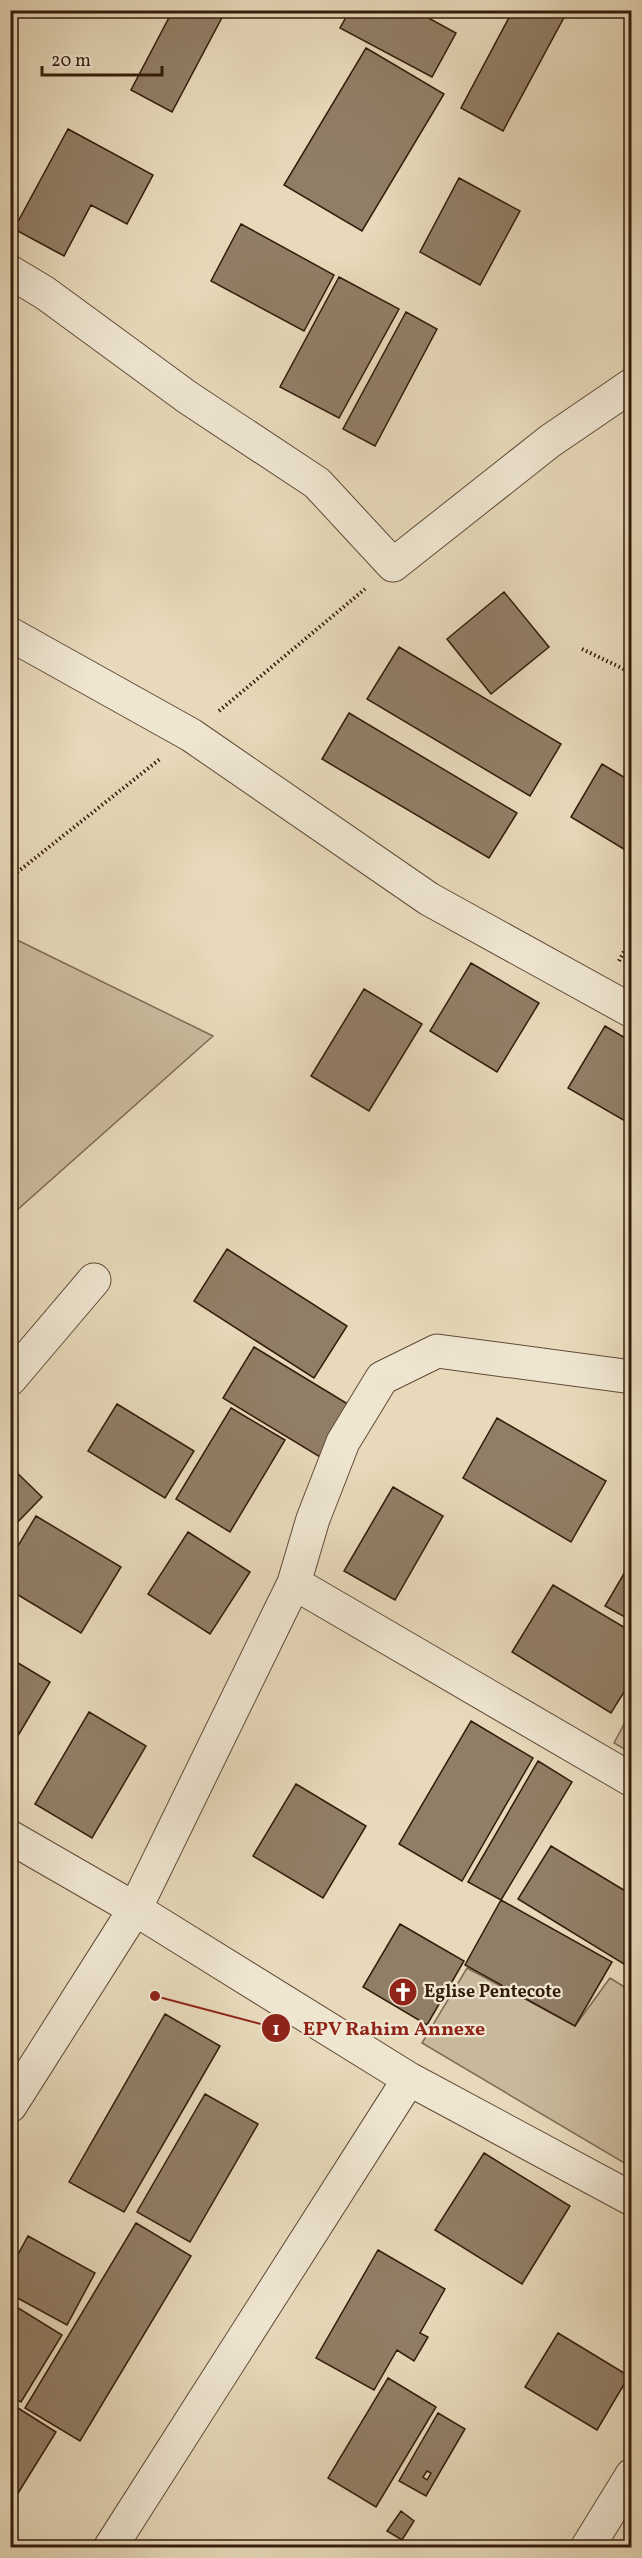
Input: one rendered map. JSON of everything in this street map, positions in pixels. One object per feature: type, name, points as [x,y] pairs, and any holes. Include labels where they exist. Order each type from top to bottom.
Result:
[{"type":"street","points":[[10,272],[45,293],[187,397],[317,483],[393,565],[550,441],[632,385]]},
{"type":"street","points":[[10,634],[190,735],[429,899],[632,1011]]},
{"type":"street","points":[[10,1379],[94,1280]]},
{"type":"street","points":[[10,2106],[135,1909],[294,1583],[313,1519],[343,1442],[382,1378],[437,1351],[632,1377]]},
{"type":"street","points":[[294,1583],[632,1780]]},
{"type":"street","points":[[10,1837],[135,1909],[409,2079],[632,2199]]},
{"type":"street","points":[[110,2547],[409,2079]]},
{"type":"street","points":[[587,2547],[632,2475]]},
{"type":"path","points":[[582,650],[632,672]]},
{"type":"shaded area","points":[[11,937],[213,1036],[11,1213]]},
{"type":"shaded area","points":[[631,1711],[631,1753],[614,1743]]},
{"type":"shaded area","points":[[467,1968],[575,2026],[610,1978],[631,1991],[631,2167],[422,2043]]},
{"type":"building","points":[[173,10],[226,10],[172,112],[131,90]]},
{"type":"building","points":[[350,10],[414,10],[456,33],[432,77],[340,28]]},
{"type":"building","points":[[513,10],[568,10],[503,131],[461,108]]},
{"type":"building","points":[[366,48],[444,94],[362,231],[284,185]]},
{"type":"building","points":[[68,129],[153,175],[127,224],[91,205],[64,256],[14,229]]},
{"type":"building","points":[[459,178],[520,211],[480,285],[420,252]]},
{"type":"building","points":[[241,224],[334,275],[304,331],[211,281]]},
{"type":"building","points":[[339,277],[399,309],[339,418],[280,387]]},
{"type":"building","points":[[406,312],[437,329],[375,446],[343,429]]},
{"type":"building","points":[[504,592],[549,647],[491,694],[447,639]]},
{"type":"building","points":[[399,647],[561,744],[530,796],[367,699]]},
{"type":"building","points":[[349,713],[517,813],[489,858],[322,759]]},
{"type":"building","points":[[602,764],[632,782],[632,844],[627,851],[571,817]]},
{"type":"building","points":[[471,963],[539,1003],[497,1072],[430,1031]]},
{"type":"building","points":[[364,989],[422,1024],[369,1111],[311,1076]]},
{"type":"building","points":[[605,1026],[632,1042],[632,1125],[568,1088]]},
{"type":"building","points":[[227,1249],[347,1326],[314,1378],[194,1301]]},
{"type":"building","points":[[254,1347],[356,1409],[325,1460],[223,1398]]},
{"type":"building","points":[[117,1404],[194,1451],[165,1498],[88,1451]]},
{"type":"building","points":[[231,1408],[285,1440],[230,1532],[176,1499]]},
{"type":"building","points":[[497,1418],[606,1481],[571,1542],[463,1478]]},
{"type":"building","points":[[10,1466],[42,1497],[10,1530]]},
{"type":"building","points":[[393,1487],[443,1516],[395,1600],[344,1571]]},
{"type":"building","points":[[36,1516],[121,1567],[81,1633],[10,1590],[10,1559]]},
{"type":"building","points":[[188,1532],[250,1572],[210,1634],[148,1594]]},
{"type":"building","points":[[632,1560],[632,1621],[605,1606]]},
{"type":"building","points":[[553,1585],[632,1632],[632,1679],[611,1713],[512,1652]]},
{"type":"building","points":[[13,1660],[50,1682],[10,1749],[10,1664]]},
{"type":"building","points":[[89,1712],[146,1746],[92,1838],[35,1804]]},
{"type":"building","points":[[471,1721],[533,1758],[462,1881],[399,1844]]},
{"type":"building","points":[[538,1761],[572,1782],[501,1900],[468,1882]]},
{"type":"building","points":[[296,1784],[366,1826],[323,1898],[253,1856]]},
{"type":"building","points":[[551,1846],[632,1895],[632,1969],[518,1899]]},
{"type":"building","points":[[501,1900],[612,1962],[575,2026],[465,1965]]},
{"type":"building","points":[[400,1924],[464,1961],[427,2025],[363,1987]]},
{"type":"building","points":[[165,2014],[220,2046],[124,2212],[69,2182]]},
{"type":"building","points":[[205,2094],[258,2124],[190,2242],[137,2212]]},
{"type":"building","points":[[484,2153],[570,2206],[522,2284],[435,2230]]},
{"type":"building","points":[[136,2223],[191,2256],[80,2441],[25,2408]]},
{"type":"building","points":[[28,2236],[95,2273],[67,2325],[10,2294],[10,2269]]},
{"type":"building","points":[[378,2250],[445,2289],[420,2333],[428,2337],[414,2361],[397,2350],[374,2390],[316,2358]]},
{"type":"building","points":[[10,2303],[62,2335],[21,2402],[10,2396]]},
{"type":"building","points":[[558,2333],[629,2376],[597,2430],[525,2387]]},
{"type":"building","points":[[388,2378],[436,2407],[376,2507],[328,2478]]},
{"type":"building","points":[[10,2403],[56,2432],[10,2506]]},
{"type":"building","points":[[438,2413],[465,2429],[426,2496],[399,2481]],"holes":[[[427,2471],[431,2473],[427,2480],[423,2477]]]},
{"type":"building","points":[[401,2511],[414,2521],[402,2540],[387,2531]]},
{"type":"place","name":"Eglise Pentecote","points":[[403,1992]]},
{"type":"place","name":"EPV Rahim Annexe","points":[[155,1996]]}]
